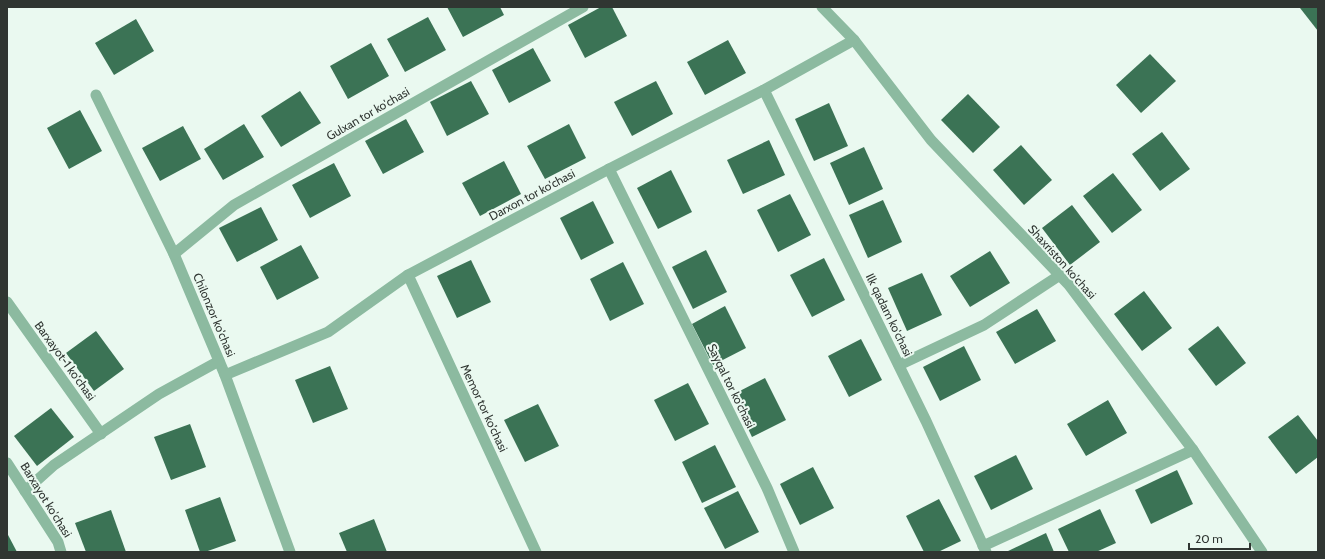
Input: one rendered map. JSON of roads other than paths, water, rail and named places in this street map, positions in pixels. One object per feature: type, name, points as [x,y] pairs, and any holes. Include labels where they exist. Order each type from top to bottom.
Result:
[{"type":"street","name":"Gulxan tor ko'chasi","points":[[174,254],[234,205],[583,7]]},
{"type":"street","name":"Shaxriston ko'chasi","points":[[822,7],[854,40],[931,140],[1069,285],[1193,450],[1262,552]]},
{"type":"street","name":"Darxon tor ko'chasi","points":[[225,375],[328,332],[408,275],[609,169],[764,90],[854,40]]},
{"type":"street","name":"Ilk qadam ko'chasi","points":[[764,90],[899,365],[985,549]]},
{"type":"street","name":"Chilonzor ko'chasi","points":[[96,95],[174,254],[225,375],[290,552]]},
{"type":"street","name":"Sayqal tor ko'chasi","points":[[609,169],[767,488],[794,552]]},
{"type":"street","name":"Memor tor ko'chasi","points":[[408,275],[536,552]]},
{"type":"street","points":[[899,365],[984,325],[1060,275]]},
{"type":"street","name":"Barxayot-1 ko'chasi","points":[[7,302],[102,434]]},
{"type":"street","points":[[25,491],[54,465],[102,434],[159,394],[219,361]]},
{"type":"street","points":[[985,549],[1193,450]]},
{"type":"street","name":"Barxayot ko'chasi","points":[[7,463],[58,542],[61,552]]}]
